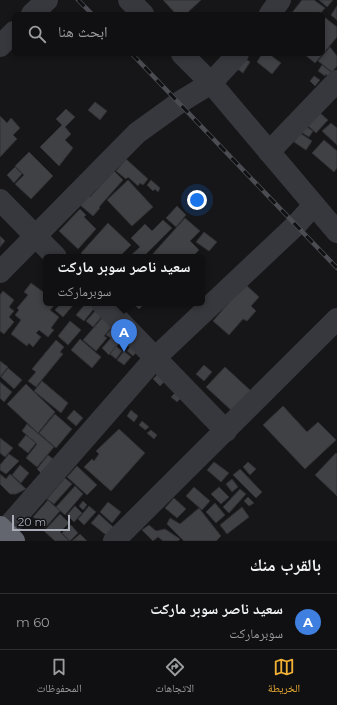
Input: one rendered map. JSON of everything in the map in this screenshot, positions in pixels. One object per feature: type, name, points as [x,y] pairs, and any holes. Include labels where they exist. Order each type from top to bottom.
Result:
[{"type":"street","points":[[34,12],[46,0]]},
{"type":"street","points":[[129,0],[141,12]]},
{"type":"street","points":[[271,12],[280,0]]},
{"type":"street","points":[[0,46],[12,34]]},
{"type":"street","points":[[184,56],[212,83],[337,232]]},
{"type":"street","points":[[0,272],[137,133],[180,102],[212,83],[236,56]]},
{"type":"street","points":[[269,152],[337,81]]},
{"type":"street","points":[[0,200],[53,254]]},
{"type":"street","points":[[6,533],[156,357],[296,225],[314,205]]},
{"type":"street","points":[[105,306],[226,431]]},
{"type":"street","points":[[114,541],[337,319]]},
{"type":"building","points":[[163,0],[201,0],[188,12],[174,12]]},
{"type":"building","points":[[302,0],[314,0],[325,8],[322,12],[293,12]]},
{"type":"building","points":[[319,0],[333,0],[327,7]]},
{"type":"building","points":[[337,6],[337,20],[331,15]]},
{"type":"building","points":[[325,18],[337,27],[337,37],[325,52]]},
{"type":"building","points":[[330,47],[337,56],[337,66],[332,72],[318,61],[322,56],[325,56],[325,53]]},
{"type":"building","points":[[261,56],[272,56],[281,63],[272,74],[257,62]]},
{"type":"building","points":[[306,56],[321,56],[315,63]]},
{"type":"building","points":[[244,58],[250,62],[243,73],[236,68]]},
{"type":"building","points":[[322,65],[331,72],[328,76],[326,74],[325,76],[318,71]]},
{"type":"building","points":[[314,76],[320,80],[315,86],[310,81]]},
{"type":"building","points":[[95,102],[107,111],[100,120],[88,110]]},
{"type":"building","points":[[66,109],[75,117],[65,127],[71,134],[65,140],[73,148],[59,166],[40,147],[62,125],[56,119]]},
{"type":"building","points":[[319,112],[328,120],[316,133],[307,125]]},
{"type":"building","points":[[0,116],[7,123],[11,118],[20,128],[13,135],[17,139],[0,157]]},
{"type":"building","points":[[331,123],[337,128],[337,145],[322,131]]},
{"type":"building","points":[[305,126],[313,131],[309,137],[301,132]]},
{"type":"building","points":[[300,133],[312,141],[306,150],[294,142]]},
{"type":"building","points":[[324,140],[337,151],[337,168],[334,172],[312,153]]},
{"type":"building","points":[[29,152],[53,176],[31,199],[15,184],[24,175],[15,166]]},
{"type":"building","points":[[126,159],[148,179],[143,185],[140,183],[138,186],[128,177],[126,179],[116,171]]},
{"type":"building","points":[[15,167],[22,174],[14,183],[7,175]]},
{"type":"building","points":[[114,171],[123,180],[93,216],[80,205],[88,195],[90,197]]},
{"type":"building","points":[[128,180],[153,207],[132,226],[107,200]]},
{"type":"building","points":[[151,180],[160,188],[158,192],[155,189],[153,191],[147,185]]},
{"type":"building","points":[[177,206],[186,215],[176,227],[166,218]]},
{"type":"building","points":[[80,209],[86,215],[84,217],[96,229],[78,249],[59,231]]},
{"type":"building","points":[[185,218],[200,231],[190,241],[199,250],[195,254],[153,254]]},
{"type":"building","points":[[163,220],[172,228],[146,254],[132,254],[140,247],[131,238],[145,224],[152,231]]},
{"type":"building","points":[[108,223],[131,245],[122,254],[81,253]]},
{"type":"building","points":[[204,232],[217,242],[209,251],[196,242]]},
{"type":"building","points":[[0,236],[5,241],[0,247]]},
{"type":"building","points":[[31,283],[43,292],[43,306],[53,306],[50,310],[59,317],[51,328],[54,330],[48,337],[39,330],[36,333],[41,337],[33,347],[29,343],[27,346],[11,334],[21,320],[15,315],[19,310],[17,308],[28,295],[24,292]]},
{"type":"building","points":[[245,284],[259,297],[251,306],[256,311],[247,321],[243,319],[229,335],[213,321]]},
{"type":"building","points":[[3,291],[14,300],[9,307],[14,311],[9,317],[14,322],[4,334],[0,331],[0,295]]},
{"type":"building","points":[[58,306],[72,306],[63,317],[55,310]]},
{"type":"building","points":[[84,306],[96,306],[84,321],[76,315]]},
{"type":"building","points":[[97,309],[103,315],[93,327],[86,321]]},
{"type":"building","points":[[102,318],[112,327],[104,336],[107,338],[96,351],[83,340]]},
{"type":"building","points":[[70,321],[81,330],[68,345],[58,336]]},
{"type":"building","points":[[112,328],[124,338],[109,355],[102,348],[111,338],[106,335]]},
{"type":"building","points":[[80,339],[101,357],[92,368],[71,350]]},
{"type":"building","points":[[56,340],[64,347],[60,352],[63,354],[36,387],[28,381],[36,372],[32,369]]},
{"type":"building","points":[[133,343],[140,348],[133,356],[127,351]]},
{"type":"building","points":[[116,346],[122,351],[116,359],[110,354]]},
{"type":"building","points":[[124,351],[131,357],[124,365],[117,360]]},
{"type":"building","points":[[0,361],[8,367],[0,377]]},
{"type":"building","points":[[204,365],[212,372],[204,381],[196,374]]},
{"type":"building","points":[[225,367],[251,391],[232,411],[206,387]]},
{"type":"building","points":[[8,368],[22,380],[14,389],[1,377]]},
{"type":"building","points":[[161,371],[168,378],[160,386],[153,379]]},
{"type":"building","points":[[42,381],[68,403],[61,413],[34,391]]},
{"type":"building","points":[[0,382],[12,392],[4,402],[0,398]]},
{"type":"building","points":[[26,384],[55,412],[38,433],[7,404]]},
{"type":"building","points":[[176,392],[182,397],[177,402],[171,397]]},
{"type":"building","points":[[283,406],[307,432],[318,422],[336,440],[305,469],[263,425]]},
{"type":"building","points":[[74,410],[83,418],[76,426],[67,418]]},
{"type":"building","points":[[131,410],[138,416],[134,422],[127,416]]},
{"type":"building","points":[[55,414],[72,429],[56,448],[39,433]]},
{"type":"building","points":[[142,421],[149,427],[145,430],[139,425]]},
{"type":"building","points":[[27,424],[54,447],[37,467],[26,458],[37,444],[22,431]]},
{"type":"building","points":[[119,429],[145,453],[111,491],[84,467],[92,459],[94,461],[99,454],[96,451]]},
{"type":"building","points":[[151,430],[157,435],[154,439],[147,433]]},
{"type":"building","points":[[26,435],[36,443],[28,453],[18,445]]},
{"type":"building","points":[[0,438],[13,448],[5,457],[0,453]]},
{"type":"building","points":[[336,453],[337,454],[337,496],[315,475]]},
{"type":"building","points":[[9,454],[19,461],[6,474],[0,470],[0,465]]},
{"type":"building","points":[[48,455],[53,459],[41,473],[37,469]]},
{"type":"building","points":[[214,462],[229,473],[221,482],[207,470]]},
{"type":"building","points":[[248,462],[256,469],[250,475],[243,467]]},
{"type":"building","points":[[20,465],[29,473],[21,483],[12,475]]},
{"type":"building","points":[[77,466],[97,485],[87,495],[67,477]]},
{"type":"building","points":[[240,469],[262,492],[256,498],[233,475]]},
{"type":"building","points":[[0,474],[6,479],[10,474],[26,489],[16,494],[10,494],[0,484]]},
{"type":"building","points":[[65,478],[72,484],[54,504],[47,499]]},
{"type":"building","points":[[232,479],[238,487],[232,492],[226,484]]},
{"type":"building","points":[[75,486],[83,494],[65,515],[56,507]]},
{"type":"building","points":[[194,487],[210,501],[202,510],[186,496]]},
{"type":"building","points":[[219,487],[229,497],[221,504],[211,494]]},
{"type":"building","points":[[240,489],[246,494],[229,513],[223,507]]},
{"type":"building","points":[[248,497],[254,503],[249,506],[244,501]]},
{"type":"building","points":[[174,498],[186,509],[177,518],[165,508]]},
{"type":"building","points":[[48,500],[60,511],[45,528],[33,517]]},
{"type":"building","points":[[83,501],[87,505],[83,510],[79,506]]},
{"type":"building","points":[[108,502],[121,512],[112,523],[100,512]]},
{"type":"building","points":[[215,503],[225,515],[216,523],[206,512]]},
{"type":"building","points":[[75,506],[82,513],[74,522],[67,515]]},
{"type":"building","points":[[89,506],[96,512],[84,525],[78,519]]},
{"type":"building","points":[[242,507],[249,517],[227,534],[220,525]]},
{"type":"building","points":[[199,508],[221,536],[216,541],[184,541],[167,524],[170,518],[180,524]]},
{"type":"building","points":[[60,514],[69,523],[60,532],[69,541],[55,541],[44,531]]},
{"type":"building","points":[[99,514],[113,527],[106,535],[91,523]]},
{"type":"building","points":[[71,525],[78,533],[70,541],[62,533]]},
{"type":"building","points":[[149,525],[156,531],[165,529],[180,539],[178,541],[163,541],[158,537],[153,541],[142,530]]},
{"type":"building","points":[[80,534],[87,541],[72,541]]},
{"type":"railway","points":[[78,0],[90,12]]},
{"type":"railway","points":[[134,56],[337,268]]},
{"type":"place","name":"سعيد ناصر سوبر ماركت","points":[[124,352]]}]
